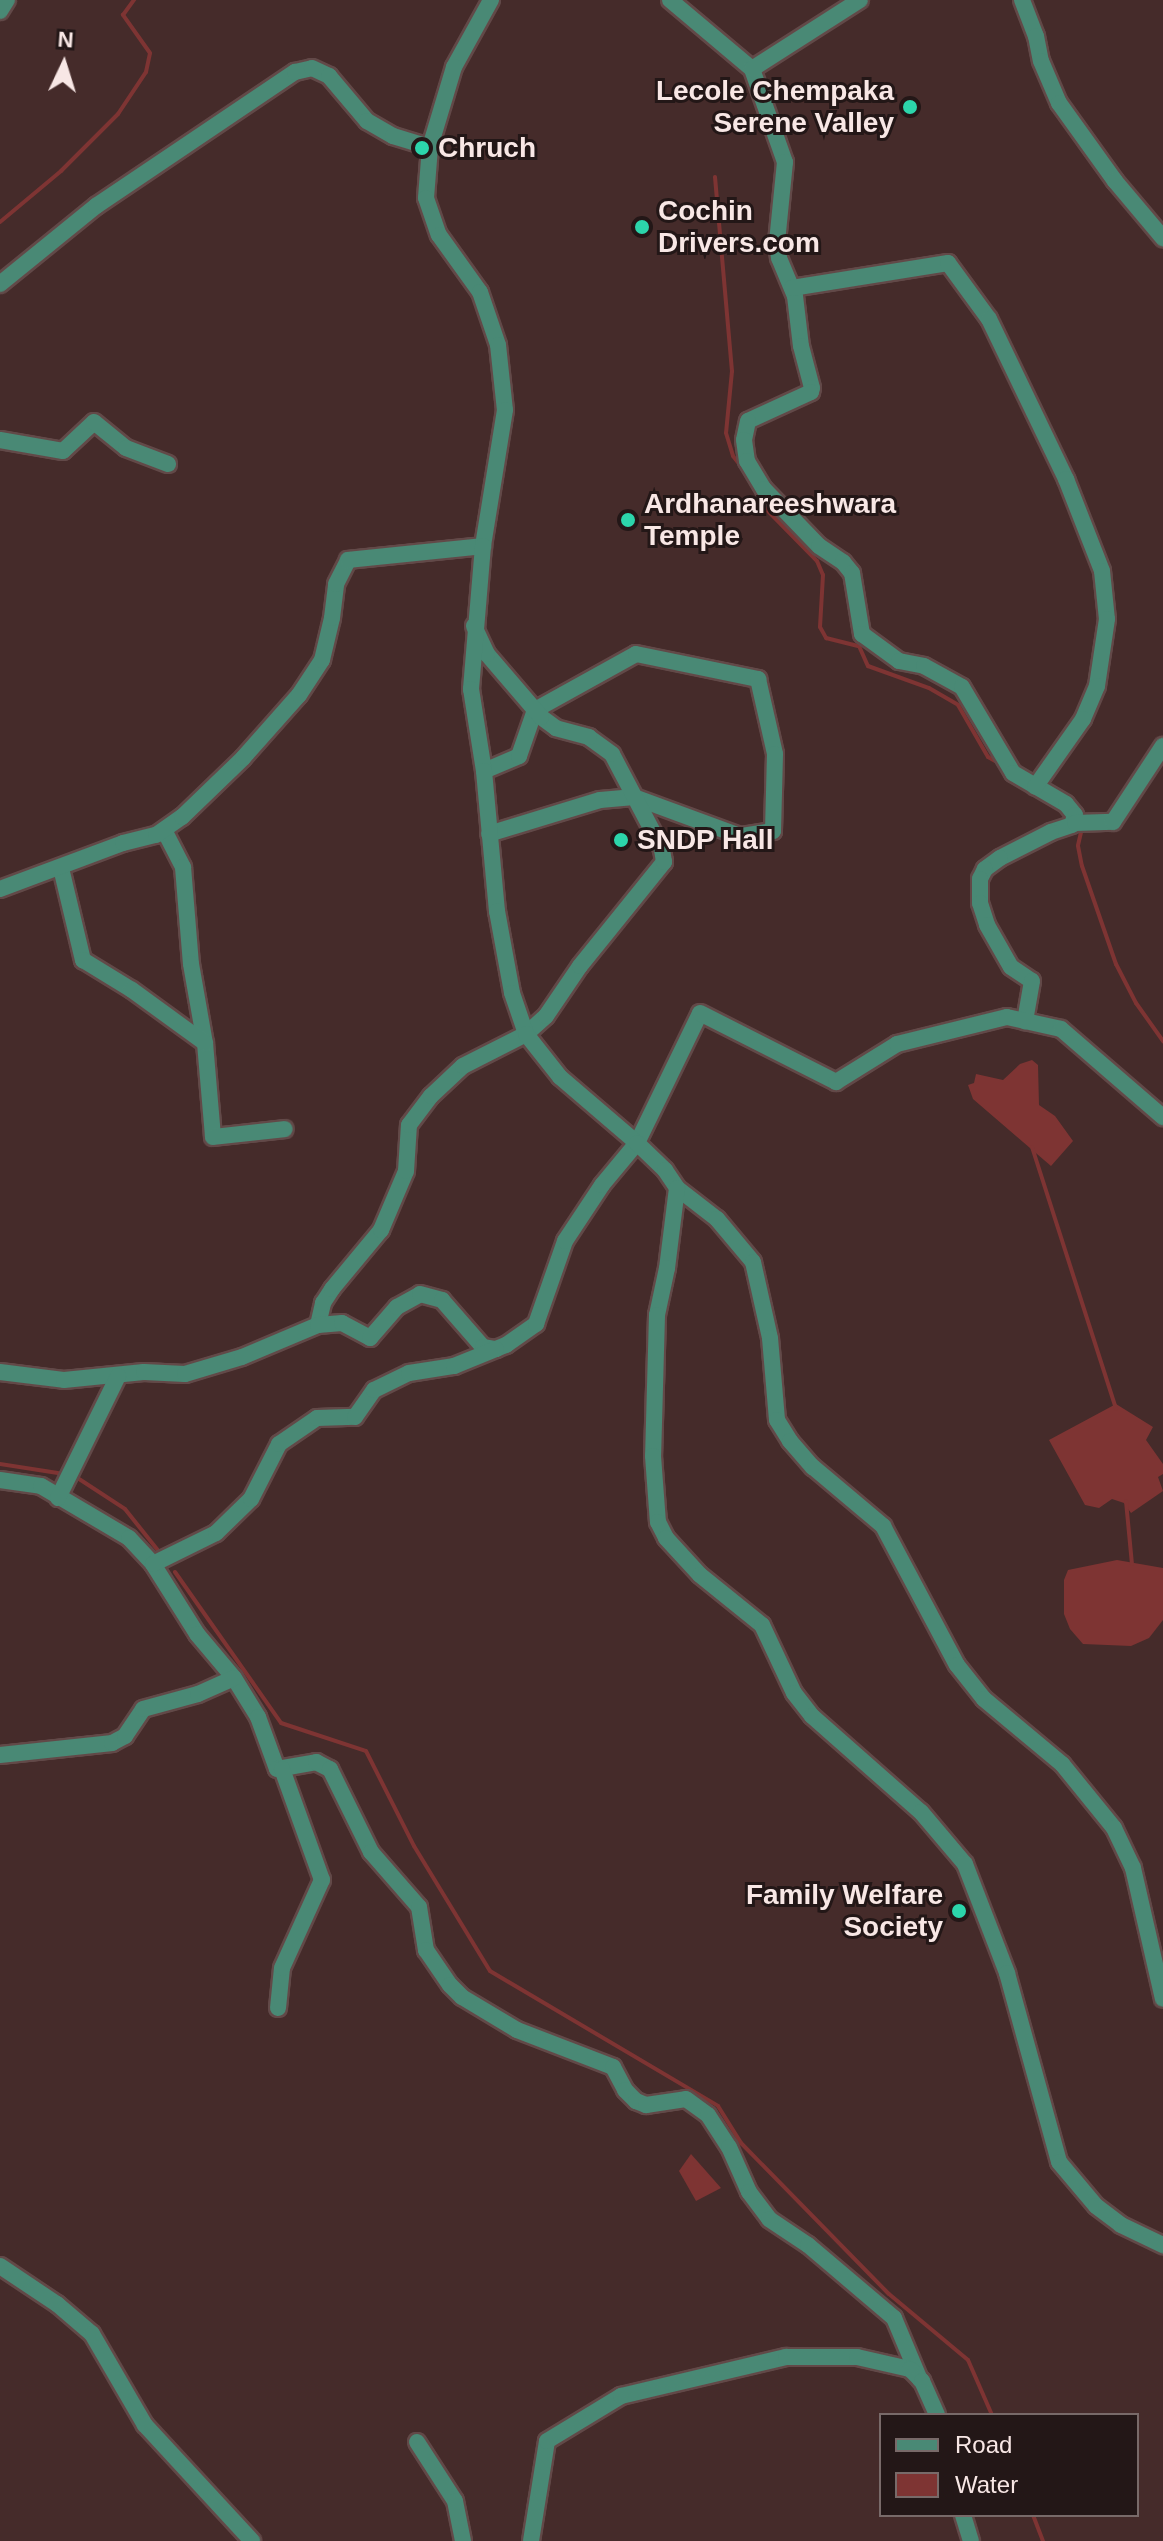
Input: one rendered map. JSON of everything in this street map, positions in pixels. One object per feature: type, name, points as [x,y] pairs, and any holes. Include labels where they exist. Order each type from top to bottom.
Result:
[{"type":"street","points":[[0,11],[7,0]]},
{"type":"street","points":[[491,0],[454,67],[430,147],[426,198],[439,235],[480,292],[498,345],[505,410],[483,546],[471,689],[512,993],[526,1034],[560,1077],[637,1143],[665,1170],[677,1188],[717,1219],[753,1262],[770,1338],[777,1420],[790,1441],[813,1467],[883,1526],[957,1665],[984,1699],[1062,1764],[1114,1828],[1133,1868],[1163,1999]]},
{"type":"street","points":[[670,0],[752,69],[785,162],[777,242],[779,258],[792,288],[816,384],[811,392],[748,421],[744,440],[752,470],[764,489],[810,538],[852,573],[862,634],[899,661],[924,666],[962,687],[1013,773],[1071,808],[1068,826]]},
{"type":"street","points":[[752,69],[860,0]]},
{"type":"street","points":[[1022,0],[1036,36],[1041,61],[1059,103],[1115,181],[1163,238]]},
{"type":"street","points":[[0,284],[109,197],[295,72],[312,68],[329,76],[367,121],[393,136],[430,147]]},
{"type":"street","points":[[792,288],[948,263],[989,319],[1066,479],[1102,571],[1107,619],[1097,686],[1083,719],[1035,787]]},
{"type":"street","points":[[0,440],[63,451],[94,422],[126,448],[168,464]]},
{"type":"street","points":[[0,889],[164,830],[243,758],[299,695],[322,660],[336,584],[348,560],[483,546]]},
{"type":"street","points":[[318,1325],[323,1303],[332,1289],[381,1230],[406,1171],[409,1125],[431,1096],[463,1066],[526,1034],[546,1016],[580,966],[664,862],[662,849],[607,749],[589,737],[556,728],[535,710],[487,654],[474,626]]},
{"type":"street","points":[[484,771],[519,756],[535,710],[636,654],[758,679],[775,754],[773,831],[740,836],[634,797],[600,800],[489,834]]},
{"type":"street","points":[[1025,1021],[1032,981],[1011,967],[987,925],[979,887],[982,874],[992,864],[1068,826],[1113,822],[1163,746]]},
{"type":"street","points":[[164,830],[183,867],[195,998],[205,1043],[213,1137],[285,1129]]},
{"type":"street","points":[[61,868],[83,960],[132,990],[205,1043]]},
{"type":"street","points":[[153,1564],[216,1533],[251,1499],[279,1444],[317,1418],[355,1417],[374,1390],[409,1373],[454,1366],[496,1349],[536,1324],[565,1241],[602,1185],[637,1143],[700,1013],[836,1082],[897,1044],[1007,1017],[1061,1029],[1163,1117]]},
{"type":"street","points":[[677,1188],[657,1315],[653,1456],[658,1522],[666,1538],[700,1575],[747,1609],[762,1625],[794,1693],[812,1716],[921,1812],[965,1864],[1007,1973],[1059,2162],[1096,2206],[1121,2225],[1163,2245]]},
{"type":"street","points":[[0,1372],[64,1380],[144,1372],[185,1374],[242,1357],[318,1325],[342,1323],[370,1338],[397,1307],[416,1295],[427,1294],[442,1300],[483,1347],[496,1349]]},
{"type":"street","points":[[58,1498],[118,1376]]},
{"type":"street","points":[[0,1480],[34,1483],[129,1538],[153,1564],[197,1634],[234,1678],[258,1717],[277,1769],[316,1762],[330,1769],[371,1852],[419,1907],[426,1950],[462,1997],[517,2030],[613,2067],[625,2090],[636,2101],[646,2105],[686,2099],[708,2115],[729,2147],[749,2192],[769,2219],[808,2245],[894,2318],[936,2413]]},
{"type":"street","points":[[0,1755],[112,1743],[125,1736],[143,1709],[198,1694],[234,1678]]},
{"type":"street","points":[[278,2008],[282,1968],[322,1880],[282,1769]]},
{"type":"street","points":[[0,2266],[57,2304],[92,2334],[145,2425],[252,2541]]},
{"type":"street","points":[[531,2541],[547,2441],[621,2396],[779,2359],[857,2357],[910,2369],[920,2380]]},
{"type":"street","points":[[417,2442],[455,2501],[463,2541]]},
{"type":"street","points":[[964,2517],[971,2541]]},
{"type":"water","points":[[1032,1060],[1038,1065],[1039,1105],[1055,1116],[1073,1141],[1051,1166],[973,1099],[968,1085],[974,1083],[976,1074],[1003,1080],[1020,1064]]},
{"type":"water","points":[[1116,1404],[1153,1427],[1146,1440],[1163,1464],[1163,1474],[1158,1477],[1163,1491],[1131,1513],[1124,1503],[1112,1499],[1099,1508],[1085,1505],[1049,1440]]},
{"type":"water","points":[[1117,1560],[1163,1568],[1163,1620],[1149,1638],[1131,1646],[1083,1644],[1070,1629],[1064,1614],[1064,1580],[1068,1570]]},
{"type":"water","points":[[691,2154],[721,2188],[696,2201],[679,2171]]},
{"type":"waterway","points":[[0,222],[61,171],[118,114],[146,72],[150,53],[123,15],[134,0]]},
{"type":"waterway","points":[[715,177],[732,371],[726,433],[733,456],[743,469]]},
{"type":"waterway","points":[[759,493],[761,504],[817,561],[823,575],[820,627],[826,638],[859,646],[868,666],[929,688],[958,705],[988,757],[999,763]]},
{"type":"waterway","points":[[1082,828],[1078,846],[1082,866],[1116,964],[1136,1003],[1163,1041]]},
{"type":"waterway","points":[[1032,1147],[1116,1409]]},
{"type":"waterway","points":[[0,1464],[64,1474]]},
{"type":"waterway","points":[[73,1475],[125,1509],[160,1553]]},
{"type":"waterway","points":[[1126,1501],[1132,1564]]},
{"type":"waterway","points":[[175,1572],[281,1723],[366,1751],[414,1846],[490,1971],[718,2106],[741,2143],[889,2294],[968,2360],[991,2413]]},
{"type":"waterway","points":[[1034,2517],[1043,2541]]},
{"type":"place","name":"Lecole Chempaka Serene Valley","points":[[910,107]]},
{"type":"place","name":"Chruch","points":[[422,148]]},
{"type":"place","name":"Cochin Drivers.com","points":[[642,227]]},
{"type":"place","name":"Ardhanareeshwara Temple","points":[[628,520]]},
{"type":"place","name":"SNDP Hall","points":[[621,840]]},
{"type":"place","name":"Family Welfare Society","points":[[959,1911]]}]
